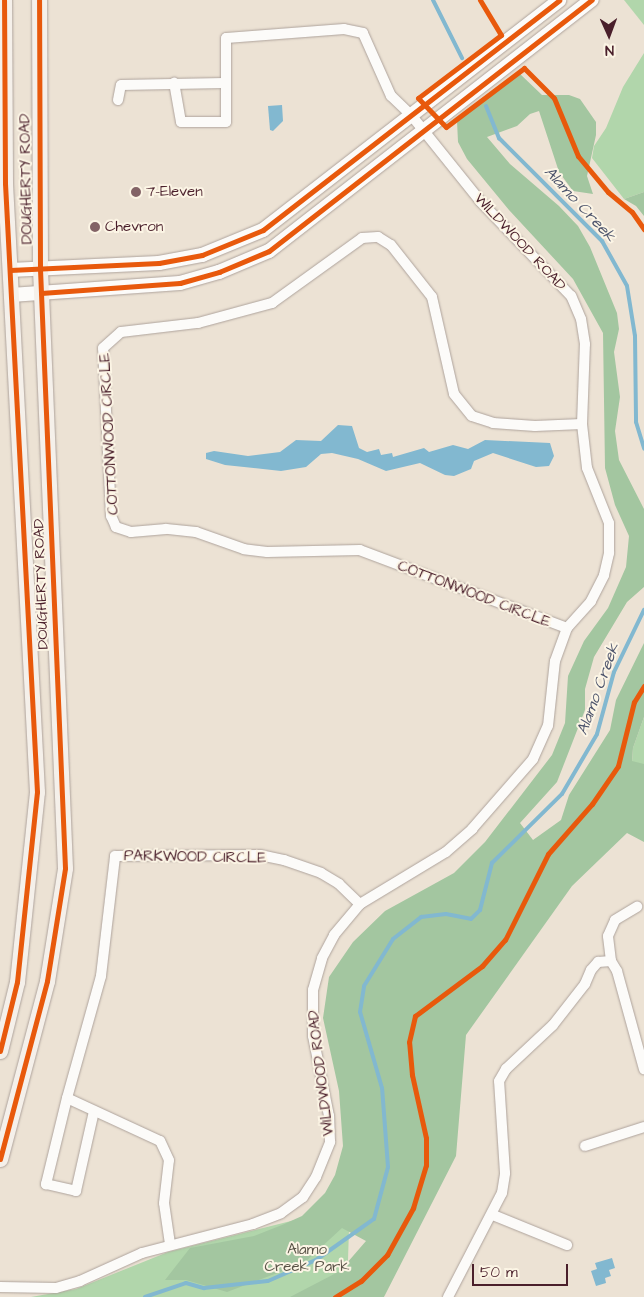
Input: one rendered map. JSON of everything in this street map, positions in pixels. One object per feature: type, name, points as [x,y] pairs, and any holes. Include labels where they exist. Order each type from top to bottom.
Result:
[{"type":"main road","name":"DOUGHERTY ROAD","points":[[0,1051],[17,982],[37,792],[5,183],[4,0]]},
{"type":"main road","name":"DOUGHERTY ROAD","points":[[0,1159],[47,980],[65,868],[40,269],[38,0]]},
{"type":"street","points":[[10,270],[159,263],[202,255],[263,230],[559,0]]},
{"type":"street","points":[[11,294],[180,283],[219,272],[269,250],[592,0]]},
{"type":"street","name":"WILDWOOD ROAD","points":[[0,1287],[56,1288],[80,1281],[170,1244],[253,1224],[281,1213],[303,1197],[316,1177],[330,1142],[329,1116],[313,1036],[313,990],[326,950],[360,904],[446,852],[472,829],[533,759],[548,726],[555,661],[567,628],[591,601],[604,575],[608,553],[609,524],[587,468],[582,424],[585,344],[581,319],[571,296],[481,202],[411,115],[391,96],[363,33],[344,29],[226,38],[224,83]]},
{"type":"street","points":[[118,100],[121,85],[174,83],[224,83],[226,122],[181,122],[174,83]]},
{"type":"street","name":"COTTONWOOD CIRCLE","points":[[567,628],[360,550],[267,552],[244,549],[196,532],[166,530],[130,532],[116,527],[111,516],[103,348],[121,332],[198,323],[272,303],[362,238],[378,237],[391,244],[432,297],[454,394],[472,416],[493,423],[536,426],[582,424]]},
{"type":"street","name":"PARKWOOD CIRCLE","points":[[94,1111],[76,1191],[46,1184],[67,1098],[101,976],[115,856],[260,855],[284,860],[321,873],[339,884],[360,904]]},
{"type":"street","points":[[637,907],[615,920],[608,936],[610,961],[617,971],[644,1068]]},
{"type":"street","points":[[448,1297],[493,1216],[502,1193],[505,1173],[499,1081],[506,1069],[553,1025],[586,984],[590,970],[598,962],[610,961]]},
{"type":"street","points":[[67,1098],[160,1141],[170,1160],[164,1203],[170,1244]]},
{"type":"street","points":[[585,1146],[644,1127]]},
{"type":"street","points":[[493,1216],[567,1245]]},
{"type":"green space","points":[[624,0],[644,0],[644,25]]},
{"type":"green space","points":[[644,53],[644,192],[624,199],[592,158],[594,146],[606,128],[623,87]]},
{"type":"green space","points":[[519,73],[542,95],[569,95],[580,99],[596,122],[596,135],[587,176],[593,194],[573,191],[559,172],[539,111],[530,114],[517,126],[487,137],[510,164],[559,206],[578,226],[590,247],[617,313],[619,329],[614,352],[620,397],[615,431],[619,460],[644,509],[644,587],[627,602],[594,657],[585,689],[585,710],[557,782],[520,823],[533,840],[561,820],[569,795],[610,730],[616,700],[644,643],[644,717],[633,748],[632,761],[644,764],[644,842],[627,833],[572,886],[466,1035],[456,1156],[384,1297],[290,1297],[340,1271],[366,1241],[342,1228],[304,1263],[227,1292],[186,1280],[165,1280],[190,1248],[254,1236],[282,1225],[302,1216],[325,1193],[335,1175],[343,1146],[339,1091],[323,1018],[329,977],[353,942],[385,911],[454,873],[485,842],[552,755],[565,723],[568,676],[584,641],[608,608],[626,567],[629,536],[615,505],[605,468],[603,333],[573,279],[509,210],[467,159],[458,142],[457,121]]},
{"type":"green space","points":[[644,192],[644,216],[636,206],[624,199]]},
{"type":"green space","points":[[644,717],[644,766],[632,762],[633,748]]},
{"type":"green space","name":"Alamo Creek Park","points":[[350,1200],[347,1290],[352,1297],[31,1297],[76,1289],[168,1252],[299,1219]]},
{"type":"water","points":[[282,105],[283,121],[273,131],[270,130],[268,106]]},
{"type":"water","points":[[338,425],[352,426],[359,448],[367,452],[379,449],[381,455],[392,453],[393,457],[424,448],[429,452],[453,445],[468,449],[485,440],[550,443],[554,456],[549,466],[536,467],[493,453],[474,461],[471,469],[454,476],[445,475],[420,463],[386,471],[358,459],[332,453],[321,454],[306,467],[281,471],[225,465],[206,459],[206,453],[214,451],[248,456],[280,452],[296,440],[321,441]]},
{"type":"water","points":[[612,1258],[615,1268],[609,1270],[611,1276],[605,1278],[606,1283],[596,1286],[591,1271],[597,1269],[595,1263]]},
{"type":"waterway","name":"Alamo Creek","points":[[433,0],[462,58]]},
{"type":"waterway","name":"Alamo Creek","points":[[486,106],[499,138],[602,241],[627,286],[635,336],[636,422],[644,449]]},
{"type":"waterway","name":"Alamo Creek","points":[[145,1297],[186,1283],[204,1288],[268,1281],[316,1260],[374,1219],[388,1167],[382,1088],[360,1012],[364,986],[393,939],[421,917],[446,914],[471,919],[480,910],[492,863],[562,794],[597,734],[614,672],[644,610]]},
{"type":"cycle path","points":[[0,1051],[17,982],[37,792],[5,183],[4,0]]},
{"type":"cycle path","points":[[0,1159],[47,981],[65,868],[40,269],[39,0]]},
{"type":"cycle path","points":[[480,0],[501,35],[418,98],[446,127],[524,68],[554,98],[578,156],[608,192],[632,212],[644,229]]},
{"type":"cycle path","points":[[10,270],[159,263],[202,255],[263,230],[559,0]]},
{"type":"cycle path","points":[[41,293],[180,283],[219,272],[269,251],[592,0]]},
{"type":"cycle path","points":[[335,1297],[361,1281],[387,1255],[413,1208],[426,1165],[426,1138],[412,1075],[409,1042],[415,1016],[482,966],[505,940],[548,854],[592,804],[618,766],[634,702],[644,686]]},
{"type":"place","name":"7-Eleven","points":[[136,192]]},
{"type":"place","name":"Chevron","points":[[95,227]]}]
